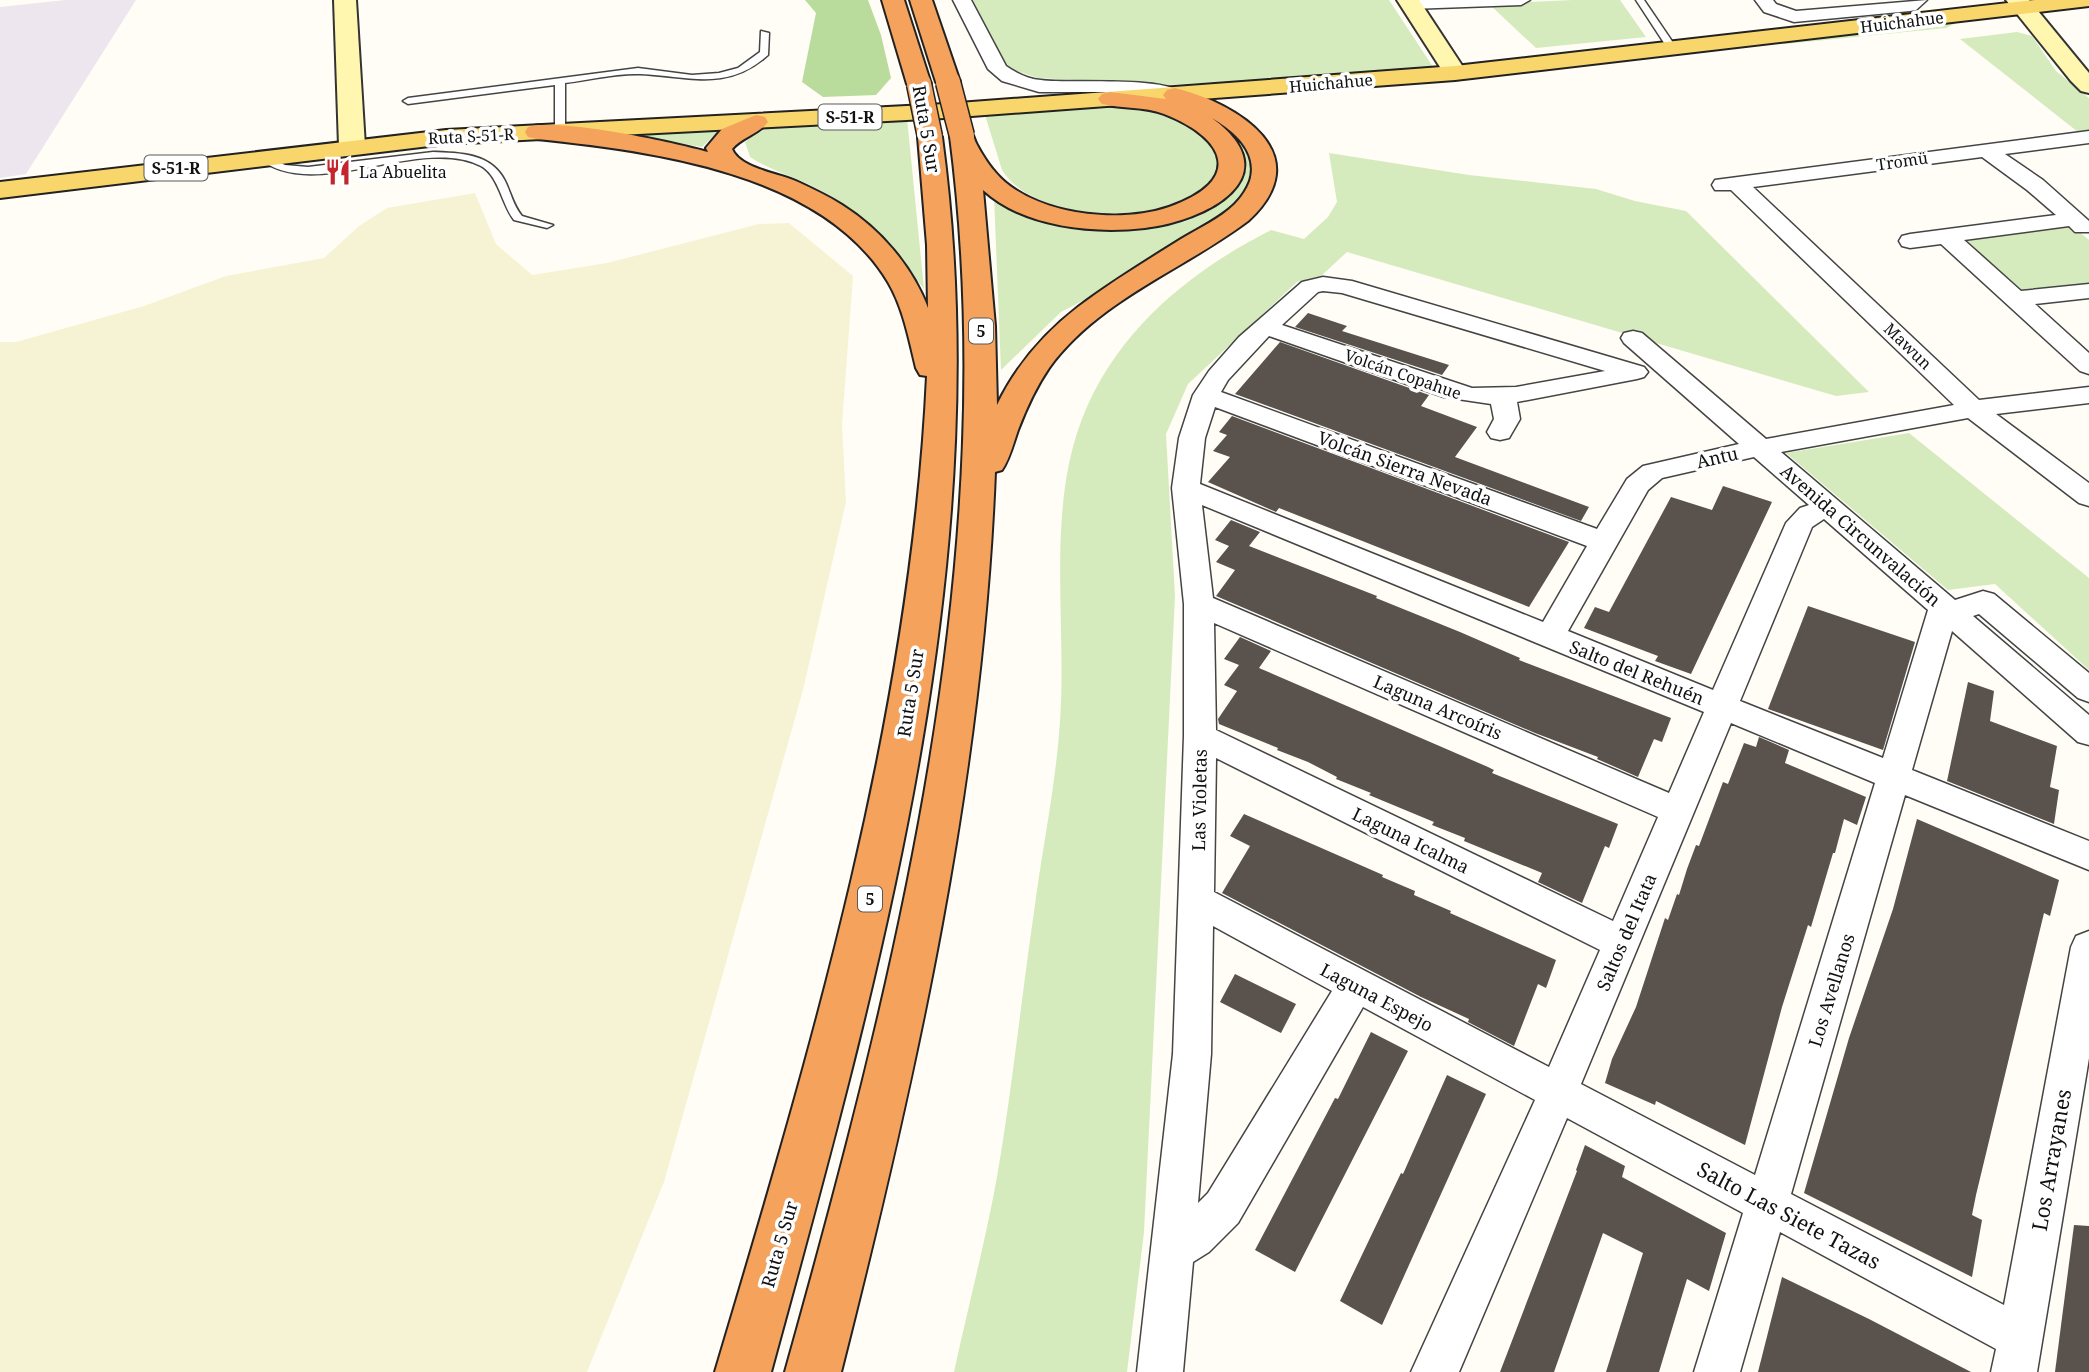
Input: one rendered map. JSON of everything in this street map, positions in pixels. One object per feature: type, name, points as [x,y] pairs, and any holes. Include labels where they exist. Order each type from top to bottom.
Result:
[{"type":"highway","name":"Ruta 5 Sur","points":[[743,1372],[806,1149],[854,966],[883,839],[919,644],[935,505],[941,415],[943,278],[939,202],[919,84],[894,0]]},
{"type":"highway","name":"Ruta 5 Sur","points":[[813,1372],[870,1152],[927,894],[957,715],[976,528],[982,366],[981,297],[972,197],[962,136],[948,82],[921,0]]},
{"type":"highway","points":[[1222,111],[1226,101],[1242,90]]},
{"type":"highway","points":[[976,528],[989,466],[999,435],[1030,372],[1041,357],[1084,317],[1234,218],[1258,191],[1264,170],[1261,151],[1251,135],[1222,111],[1175,94]]},
{"type":"highway","points":[[962,136],[974,161],[995,188],[1030,208],[1063,217],[1120,222],[1157,218],[1204,201],[1224,185],[1233,166],[1232,157],[1229,148],[1214,131],[1170,107],[1146,101],[1110,99]]},
{"type":"highway","points":[[736,167],[722,157],[719,148],[731,134],[756,122]]},
{"type":"highway","points":[[548,132],[650,146],[736,167],[827,208],[861,233],[888,261],[914,309],[941,415]]},
{"type":"main road","name":"Huichahue","points":[[945,111],[1455,73],[1716,45],[1839,45],[2089,0]]},
{"type":"main road","name":"Huichahue","points":[[2027,10],[2089,17]]},
{"type":"main road","name":"Ruta S-51-R","points":[[0,190],[352,146],[446,137],[945,111]]},
{"type":"street","points":[[345,0],[352,146]]},
{"type":"street","points":[[962,0],[998,69],[1017,81],[1051,86],[1124,86],[1175,94]]},
{"type":"street","points":[[1409,2],[1521,0]]},
{"type":"street","points":[[1764,0],[1770,8],[1794,18],[1910,6],[1918,0]]},
{"type":"street","points":[[1409,2],[1455,73]]},
{"type":"street","points":[[2027,10],[2086,80]]},
{"type":"street","name":"Tromü","points":[[1726,185],[2089,136]]},
{"type":"street","points":[[1985,150],[2035,185],[2081,226]]},
{"type":"street","name":"Mawun","points":[[1726,185],[1973,409],[2089,497]]},
{"type":"street","points":[[1910,241],[2081,226]]},
{"type":"street","points":[[1946,236],[2089,366]]},
{"type":"street","name":"Las Violetas","points":[[1160,1372],[1192,1054],[1200,736],[1199,604],[1186,488],[1192,438],[1206,395],[1232,359],[1265,327],[1306,290],[1324,284],[1344,286],[1635,372]]},
{"type":"street","points":[[2014,299],[2089,291]]},
{"type":"street","name":"Volcán Copahue","points":[[1265,327],[1453,392],[1476,397],[1503,397],[1668,366]]},
{"type":"street","name":"Avenida Circunvalación","points":[[1633,338],[2089,733]]},
{"type":"street","name":"Volcán Sierra Nevada","points":[[1206,395],[1604,542]]},
{"type":"street","name":"Antu","points":[[1550,636],[1637,485],[1645,476],[1663,469],[1759,448],[1973,409],[2089,395]]},
{"type":"street","points":[[1500,432],[1507,419],[1503,397]]},
{"type":"street","name":"Salto del Rehuén","points":[[1186,488],[2089,856]]},
{"type":"street","name":"Saltos del Itata","points":[[1434,1372],[1558,1093],[1800,523],[1810,514],[1831,508]]},
{"type":"street","points":[[1948,610],[1983,601],[2089,690]]},
{"type":"street","name":"Laguna Arcoíris","points":[[1199,604],[1678,811]]},
{"type":"street","name":"Los Avellanos","points":[[1717,1372],[1895,777],[1948,610]]},
{"type":"street","name":"Laguna Icalma","points":[[1200,736],[1622,943]]},
{"type":"street","name":"Laguna Espejo","points":[[1197,900],[1558,1093]]},
{"type":"street","name":"Los Arrayanes","points":[[2017,1355],[2089,947]]},
{"type":"street","points":[[1174,1249],[1194,1237],[1223,1208],[1356,985]]},
{"type":"street","name":"Salto Las Siete Tazas","points":[[1558,1093],[1767,1203],[2017,1355]]},
{"type":"lane","points":[[1640,0],[1673,50]]},
{"type":"lane","points":[[408,101],[638,71],[692,78],[720,76],[756,61],[765,53],[764,33]]},
{"type":"lane","points":[[548,132],[560,81]]},
{"type":"lane","points":[[263,157],[278,167],[305,170],[436,156],[468,158],[490,167],[518,218],[547,225]]},
{"type":"shaded area","points":[[65,0],[136,0],[26,174],[0,178],[0,7]]},
{"type":"shaded area","points":[[475,193],[496,244],[532,275],[607,263],[759,224],[789,223],[853,276],[842,425],[846,502],[803,690],[664,1182],[587,1372],[0,1372],[0,342],[16,342],[144,306],[226,276],[324,258],[359,226],[387,208]]},
{"type":"green space","points":[[805,0],[868,0],[881,35],[891,78],[876,95],[823,97],[802,82],[816,13]]},
{"type":"green space","points":[[962,0],[1389,0],[1435,70],[1167,85],[1038,78],[995,64]]},
{"type":"green space","points":[[1620,0],[1646,37],[1536,48],[1489,4]]},
{"type":"green space","points":[[1988,15],[1994,18],[1956,23],[1946,28],[1785,44],[1780,42]]},
{"type":"green space","points":[[2017,32],[2032,36],[2056,71],[2089,98],[2089,130],[2078,132],[1960,39]]},
{"type":"green space","points":[[1088,106],[1143,109],[1181,119],[1198,127],[1211,139],[1219,154],[1217,174],[1203,190],[1182,201],[1156,209],[1127,213],[1068,209],[1041,200],[1018,188],[1002,170],[985,115]]},
{"type":"green space","points":[[1185,109],[1213,111],[1256,154],[1248,192],[1224,216],[1131,275],[1061,312],[1001,370],[994,196],[1102,230],[1147,229],[1184,222],[1209,211],[1228,195],[1242,173],[1241,151],[1230,136]]},
{"type":"green space","points":[[907,118],[924,289],[889,247],[849,209],[818,189],[750,157],[745,142],[764,127]]},
{"type":"green space","points":[[722,128],[702,147],[612,132]]},
{"type":"green space","points":[[1329,153],[1469,175],[1596,189],[1635,201],[1686,211],[1869,392],[1836,396],[1347,252],[1321,276],[1297,282],[1188,384],[1166,434],[1175,596],[1144,1232],[1127,1372],[954,1372],[997,1177],[1055,769],[1061,684],[1061,530],[1071,455],[1082,419],[1114,358],[1158,307],[1184,285],[1271,230],[1304,239],[1328,217],[1337,202]]},
{"type":"green space","points":[[2070,224],[2089,240],[2089,286],[2017,294],[1958,240]]},
{"type":"green space","points":[[1909,433],[2089,578],[2089,670],[1995,584],[1948,590],[1786,453]]},
{"type":"building","points":[[1308,313],[1347,326],[1342,331],[1449,365],[1442,375],[1295,327]]},
{"type":"building","points":[[1280,342],[1429,395],[1421,406],[1477,427],[1455,457],[1589,507],[1581,521],[1235,394]]},
{"type":"building","points":[[1232,416],[1569,542],[1529,607],[1279,508],[1276,512],[1208,482],[1230,457],[1213,451],[1227,435],[1219,432]]},
{"type":"building","points":[[1723,486],[1772,502],[1691,674],[1655,661],[1658,656],[1584,628],[1595,607],[1609,612],[1671,497],[1712,510]]},
{"type":"building","points":[[1231,520],[1260,532],[1249,546],[1377,596],[1376,598],[1520,658],[1519,660],[1671,718],[1662,742],[1654,739],[1638,777],[1597,759],[1598,757],[1535,733],[1216,596],[1235,570],[1216,562],[1229,546],[1215,540]]},
{"type":"building","points":[[1808,606],[1915,642],[1883,750],[1768,709]]},
{"type":"building","points":[[1240,637],[1271,651],[1259,668],[1488,767],[1494,770],[1492,773],[1618,824],[1609,848],[1605,846],[1582,903],[1538,882],[1542,873],[1464,841],[1465,838],[1432,825],[1434,822],[1369,795],[1371,793],[1336,779],[1337,777],[1308,762],[1277,750],[1278,748],[1219,724],[1218,719],[1237,691],[1224,685],[1239,665],[1224,659]]},
{"type":"building","points":[[1968,682],[1994,691],[1990,721],[2057,746],[2050,787],[2059,790],[2054,824],[1947,781]]},
{"type":"building","points":[[1759,737],[1789,750],[1785,763],[1866,797],[1857,825],[1844,819],[1811,927],[1808,925],[1782,1007],[1745,1145],[1656,1101],[1655,1105],[1605,1083],[1612,1059],[1636,1007],[1665,918],[1668,920],[1677,894],[1679,895],[1696,845],[1699,846],[1723,782],[1728,784],[1744,743],[1756,747]]},
{"type":"building","points":[[1244,814],[1383,875],[1382,877],[1415,891],[1414,895],[1451,911],[1450,913],[1556,960],[1546,988],[1538,984],[1514,1046],[1468,1022],[1469,1019],[1421,997],[1222,893],[1250,846],[1230,836]]},
{"type":"building","points":[[1917,819],[2059,880],[2050,916],[2044,913],[1976,1195],[1972,1215],[1982,1220],[1972,1277],[1804,1193],[1849,1038],[1893,909]]},
{"type":"building","points":[[1235,974],[1296,1004],[1281,1033],[1220,1002]]},
{"type":"building","points":[[1371,1032],[1408,1051],[1295,1272],[1255,1250],[1335,1098],[1338,1099]]},
{"type":"building","points":[[1447,1075],[1486,1094],[1382,1325],[1340,1301],[1401,1173],[1403,1174]]},
{"type":"building","points":[[1585,1145],[1625,1166],[1622,1177],[1726,1233],[1709,1291],[1687,1279],[1659,1372],[1606,1372],[1643,1253],[1603,1233],[1554,1372],[1500,1372],[1577,1171]]},
{"type":"building","points":[[2074,1225],[2089,1226],[2089,1372],[2055,1372]]},
{"type":"building","points":[[1782,1277],[1869,1319],[1971,1372],[1758,1372]]},
{"type":"place","name":"La Abuelita","points":[[338,172]]}]
